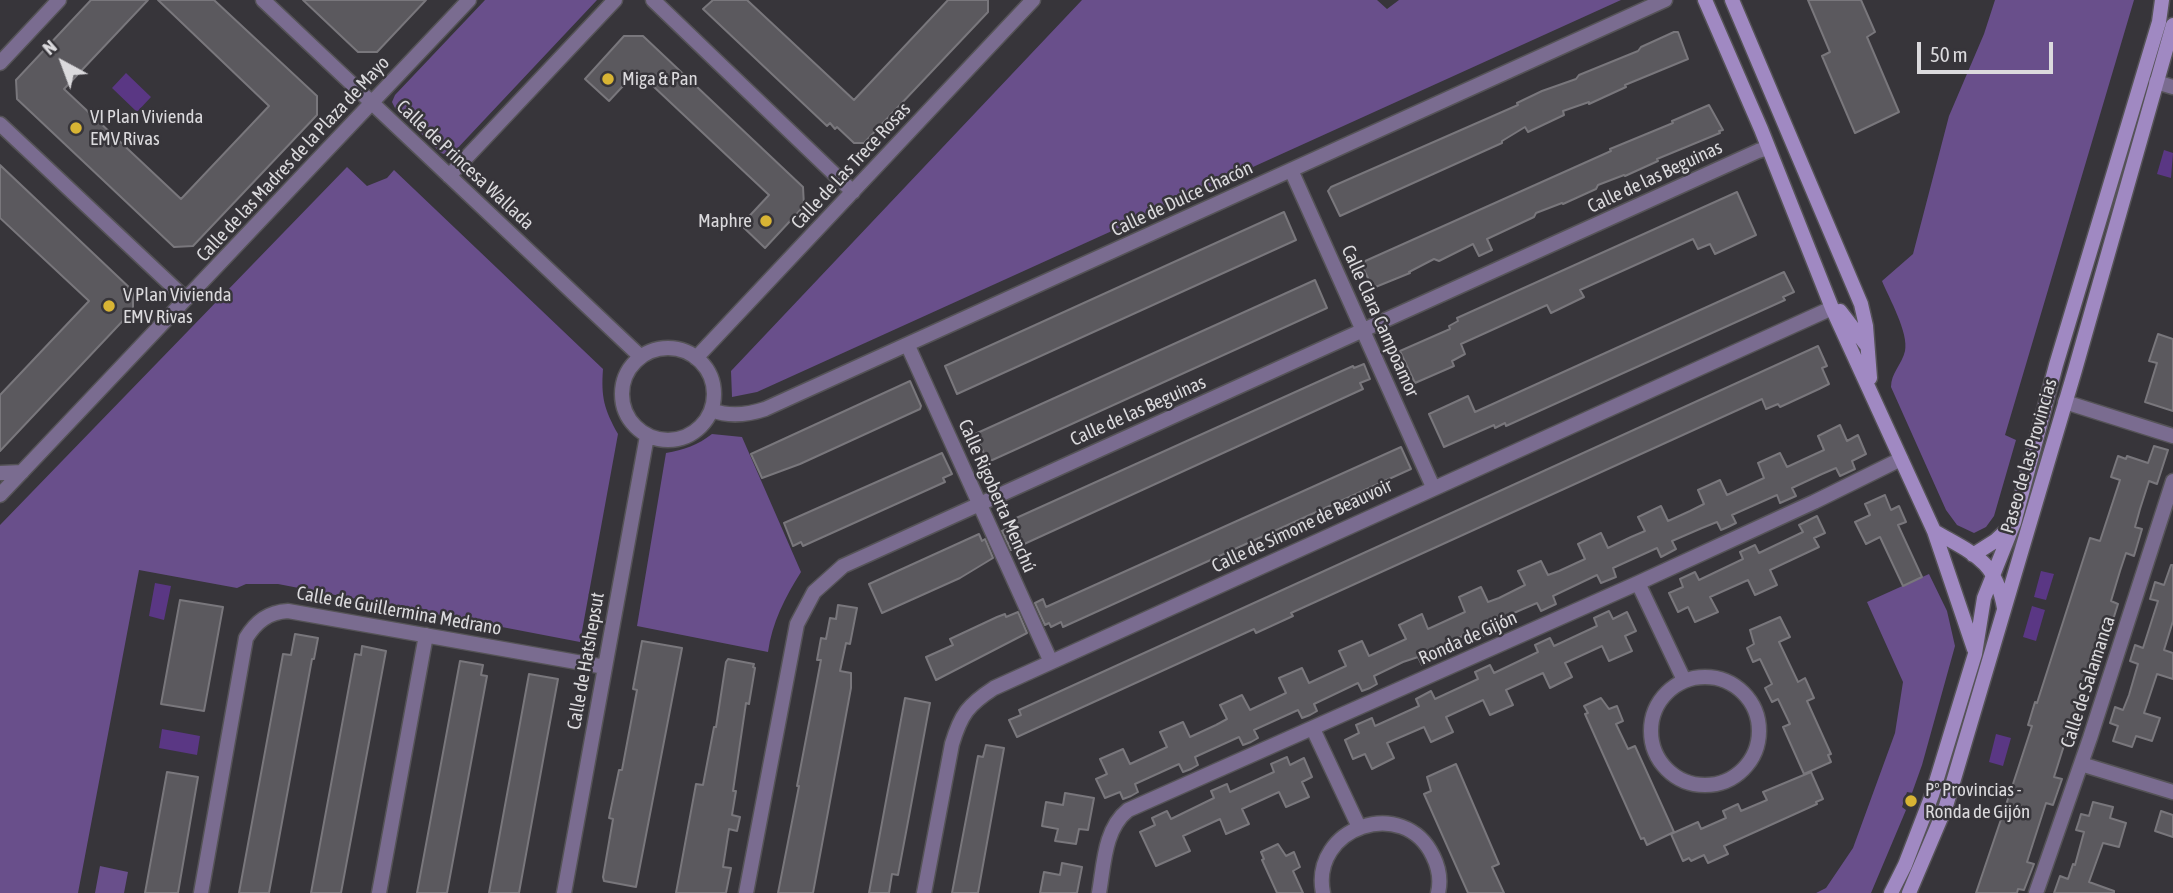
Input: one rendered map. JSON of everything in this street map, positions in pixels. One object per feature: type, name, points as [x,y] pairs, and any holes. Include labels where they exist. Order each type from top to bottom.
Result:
[{"type":"street","points":[[0,63],[59,0]]},
{"type":"street","name":"Calle de Princesa Wallada","points":[[263,0],[641,357]]},
{"type":"street","name":"Calle de las Madres de la Plaza de Mayo","points":[[0,495],[469,0]]},
{"type":"street","points":[[449,176],[615,0]]},
{"type":"street","points":[[653,0],[853,192]]},
{"type":"street","name":"Calle de Las Trece Rosas","points":[[696,358],[1033,0]]},
{"type":"street","name":"Calle de Dulce Chacón","points":[[712,410],[720,414],[747,415],[765,410],[1665,0]]},
{"type":"street","points":[[1705,0],[1832,308],[1934,531],[1975,653]]},
{"type":"street","points":[[1732,0],[1861,304],[1866,327],[1872,393]]},
{"type":"street","name":"Paseo de las Provincias","points":[[1891,893],[1933,795],[1975,653],[1989,568],[2014,523],[2056,365],[2159,22],[2162,0]]},
{"type":"street","name":"Paseo de las Provincias","points":[[1909,893],[1946,806],[2173,25]]},
{"type":"street","points":[[2156,82],[2173,87]]},
{"type":"street","points":[[0,124],[186,299]]},
{"type":"street","name":"Calle de las Beguinas","points":[[746,893],[797,624],[805,606],[827,578],[843,566],[1768,148]]},
{"type":"street","name":"Calle Clara Campoamor","points":[[1291,170],[1433,487]]},
{"type":"street","points":[[1832,308],[1840,311],[1867,346]]},
{"type":"street","name":"Calle de Simone de Beauvoir","points":[[924,893],[952,744],[959,720],[971,702],[1051,662],[1433,487],[1832,308]]},
{"type":"street","name":"Calle Rigoberta Menchú","points":[[908,346],[1051,662]]},
{"type":"street","points":[[669,348],[696,358],[706,368],[713,382],[715,396],[712,410],[704,424],[692,434],[670,440],[647,436],[636,428],[623,405],[622,391],[632,366],[641,357],[669,348]]},
{"type":"street","points":[[2065,402],[2173,436]]},
{"type":"street","name":"Calle de Hatshepsut","points":[[564,893],[647,436]]},
{"type":"street","name":"Ronda de Gijón","points":[[1099,893],[1110,834],[1117,819],[1128,810],[1638,583],[1901,459]]},
{"type":"street","points":[[0,473],[22,472]]},
{"type":"street","name":"Calle de Salamanca","points":[[2036,893],[2173,481]]},
{"type":"street","points":[[1973,555],[1995,541],[2014,523]]},
{"type":"street","points":[[1934,531],[1989,568],[2000,587],[2004,610]]},
{"type":"street","points":[[1638,583],[1684,680]]},
{"type":"street","name":"Calle de Guillermina Medrano","points":[[201,893],[246,638],[253,626],[275,612],[288,611],[605,667]]},
{"type":"street","points":[[379,893],[426,635]]},
{"type":"street","points":[[1701,676],[1726,681],[1747,695],[1755,710],[1759,726],[1758,743],[1751,759],[1740,772],[1726,781],[1709,785],[1692,784],[1676,777],[1663,766],[1654,751],[1652,718],[1659,702],[1670,689],[1684,680],[1701,676]]},
{"type":"street","points":[[1313,729],[1359,827]]},
{"type":"street","points":[[2081,764],[2173,792]]},
{"type":"street","points":[[1323,893],[1323,870],[1330,852],[1343,837],[1359,827],[1378,822],[1398,825],[1415,833],[1429,847],[1438,865],[1438,893]]},
{"type":"shaded area","points":[[485,0],[597,0],[453,153],[447,155],[441,153],[392,102],[395,95]]},
{"type":"shaded area","points":[[1082,0],[1377,0],[1387,9],[1399,0],[1621,0],[757,392],[732,397],[731,371]]},
{"type":"shaded area","points":[[1995,0],[2134,0],[2005,435],[2016,440],[1994,516],[1986,527],[1974,533],[1957,525],[1946,510],[1891,387],[1904,356],[1905,344],[1901,325],[1882,281],[1913,254],[1949,116],[1984,34]]},
{"type":"shaded area","points":[[126,73],[151,97],[137,112],[112,88]]},
{"type":"shaded area","points":[[2164,150],[2173,153],[2171,178],[2157,174]]},
{"type":"shaded area","points":[[347,167],[367,186],[387,178],[394,170],[603,369],[604,403],[618,434],[580,642],[278,584],[246,584],[237,588],[139,570],[78,893],[0,893],[0,525]]},
{"type":"shaded area","points":[[712,434],[742,437],[801,572],[780,610],[768,652],[637,626],[666,453],[690,447]]},
{"type":"shaded area","points":[[2041,571],[2054,574],[2046,600],[2034,597]]},
{"type":"shaded area","points":[[1929,574],[1947,611],[1955,646],[1922,765],[1912,793],[1907,792],[1902,807],[1906,810],[1871,893],[1816,893],[1826,888],[1853,848],[1895,733],[1903,682],[1867,602]]},
{"type":"shaded area","points":[[155,583],[171,586],[164,620],[149,616]]},
{"type":"shaded area","points":[[2032,606],[2045,610],[2036,641],[2023,637]]},
{"type":"shaded area","points":[[162,729],[200,736],[197,755],[159,748]]},
{"type":"shaded area","points":[[1996,734],[2011,738],[2003,766],[1989,762]]},
{"type":"shaded area","points":[[100,866],[128,872],[124,893],[95,893]]},
{"type":"building","name":"VI Plan Vivienda EMV Rivas","points":[[91,0],[148,0],[64,89],[181,199],[269,106],[158,0],[214,0],[317,96],[317,115],[193,246],[174,247],[17,99],[16,80]]},
{"type":"building","points":[[303,0],[426,0],[377,52],[358,52]]},
{"type":"building","points":[[713,0],[747,0],[854,100],[948,0],[988,0],[988,12],[864,143],[854,143],[837,127],[835,129],[830,123],[827,126],[703,9]]},
{"type":"building","points":[[1808,0],[1861,0],[1875,32],[1867,37],[1899,112],[1855,133],[1822,56],[1830,52]]},
{"type":"building","points":[[1678,32],[1688,59],[1625,85],[1626,87],[1589,104],[1563,111],[1564,115],[1528,132],[1525,127],[1502,143],[1340,216],[1328,191],[1331,187],[1518,105],[1517,103],[1542,91],[1638,51],[1641,47]]},
{"type":"building","points":[[624,36],[643,36],[803,187],[804,206],[765,248],[741,225],[769,195],[637,71],[609,101],[585,79]]},
{"type":"building","points":[[1709,105],[1723,130],[1719,131],[1720,133],[1657,159],[1658,161],[1625,176],[1598,185],[1596,189],[1563,204],[1536,213],[1534,217],[1487,239],[1492,250],[1479,256],[1473,244],[1373,288],[1361,264],[1611,151],[1610,149],[1673,123],[1672,121]]},
{"type":"building","name":"V Plan Vivienda EMV Rivas","points":[[0,165],[133,291],[133,310],[0,451],[0,395],[89,301],[0,218]]},
{"type":"building","points":[[1737,192],[1756,235],[1715,254],[1710,244],[1698,249],[1693,239],[1580,290],[1584,297],[1551,313],[1547,305],[1461,344],[1465,354],[1452,361],[1454,366],[1415,383],[1400,351],[1450,329],[1449,326],[1458,321],[1457,318]]},
{"type":"building","points":[[1284,212],[1296,240],[957,394],[945,366]]},
{"type":"building","points":[[1784,272],[1794,292],[1783,297],[1785,300],[1506,426],[1505,423],[1495,428],[1494,425],[1444,447],[1429,414],[1468,396],[1475,412]]},
{"type":"building","points":[[1315,280],[1327,308],[988,462],[975,434]]},
{"type":"building","points":[[2158,334],[2173,339],[2173,411],[2145,402],[2157,363],[2149,361]]},
{"type":"building","points":[[1818,346],[1827,366],[1822,368],[1829,384],[1819,389],[1780,407],[1778,404],[1766,409],[1762,399],[1291,613],[1293,616],[1256,633],[1254,629],[1017,737],[1009,720],[1021,715],[1019,710]]},
{"type":"building","points":[[1364,364],[1370,379],[1360,383],[1363,389],[1011,550],[1002,531],[1016,524],[1014,519],[1353,366],[1354,368]]},
{"type":"building","points":[[910,381],[920,409],[800,464],[762,478],[751,454]]},
{"type":"building","points":[[1840,425],[1847,441],[1858,435],[1866,454],[1852,461],[1855,469],[1840,476],[1836,468],[1822,474],[1792,488],[1796,496],[1780,503],[1777,495],[1732,515],[1736,523],[1728,527],[1721,530],[1717,522],[1672,541],[1676,549],[1661,557],[1657,548],[1613,568],[1616,577],[1601,583],[1597,575],[1553,596],[1556,604],[1541,611],[1537,603],[1493,622],[1496,630],[1481,637],[1478,629],[1433,650],[1437,658],[1422,665],[1418,657],[1403,662],[1374,676],[1377,684],[1370,688],[1362,691],[1358,683],[1314,704],[1317,711],[1310,715],[1302,718],[1298,710],[1254,730],[1258,738],[1251,742],[1243,745],[1239,737],[1195,757],[1198,765],[1191,769],[1183,772],[1179,764],[1135,784],[1138,792],[1131,796],[1123,799],[1120,792],[1105,798],[1096,779],[1107,774],[1100,759],[1123,749],[1130,764],[1167,747],[1160,732],[1183,722],[1190,737],[1227,719],[1220,705],[1242,695],[1250,710],[1286,693],[1279,678],[1302,668],[1309,683],[1346,666],[1339,651],[1362,641],[1369,656],[1406,639],[1399,625],[1422,614],[1428,629],[1465,612],[1459,597],[1481,587],[1488,602],[1525,585],[1518,571],[1541,561],[1548,575],[1559,571],[1585,559],[1578,544],[1601,533],[1608,548],[1645,531],[1638,517],[1661,506],[1668,521],[1704,504],[1698,490],[1720,480],[1727,495],[1764,478],[1758,463],[1780,453],[1787,467],[1824,450],[1818,436]]},
{"type":"building","points":[[2154,446],[2168,450],[2157,484],[2149,481],[2135,527],[2142,529],[2134,556],[2126,553],[2120,571],[2111,601],[2118,604],[2107,639],[2099,636],[2081,693],[2089,696],[2080,722],[2072,720],[2054,777],[2062,779],[2053,805],[2046,803],[2027,862],[2034,864],[2024,890],[2018,889],[2017,893],[1976,893],[2032,726],[2028,725],[2035,702],[2037,703],[2090,538],[2100,541],[2120,480],[2111,477],[2118,456],[2148,463]]},
{"type":"building","points":[[1401,447],[1411,469],[1063,627],[1061,622],[1051,627],[1049,623],[1045,625],[1035,603],[1043,599],[1046,607]]},
{"type":"building","points":[[942,453],[952,474],[943,478],[945,482],[803,546],[801,542],[793,546],[784,523]]},
{"type":"building","points":[[1885,495],[1891,510],[1899,506],[1906,522],[1898,525],[1922,577],[1903,586],[1880,537],[1866,544],[1855,522],[1870,515],[1865,504]]},
{"type":"building","points":[[1817,516],[1825,533],[1814,538],[1819,547],[1770,570],[1777,585],[1755,595],[1748,580],[1710,597],[1718,612],[1695,622],[1688,607],[1678,612],[1669,593],[1683,587],[1680,579],[1695,572],[1699,580],[1743,559],[1740,552],[1755,545],[1759,553],[1803,532],[1799,525]]},
{"type":"building","points":[[979,534],[982,541],[985,539],[993,558],[960,578],[882,613],[869,584]]},
{"type":"building","points":[[2171,565],[2173,621],[2164,650],[2173,653],[2173,679],[2157,674],[2144,713],[2160,718],[2152,741],[2136,736],[2132,747],[2113,741],[2118,726],[2110,723],[2115,707],[2123,710],[2129,695],[2138,664],[2130,661],[2135,645],[2143,648],[2158,601],[2150,599],[2155,582],[2164,585]]},
{"type":"building","points":[[180,600],[223,607],[204,711],[161,704]]},
{"type":"building","points":[[838,605],[857,608],[850,644],[846,643],[840,671],[851,673],[851,688],[813,893],[778,893],[821,660],[817,660],[821,638],[826,639],[830,618],[836,619]]},
{"type":"building","points":[[1609,611],[1613,619],[1627,612],[1636,631],[1625,636],[1632,651],[1609,661],[1602,646],[1565,663],[1572,677],[1550,688],[1543,673],[1506,690],[1513,705],[1490,715],[1483,700],[1446,717],[1453,732],[1431,742],[1424,727],[1387,743],[1394,758],[1372,769],[1365,754],[1353,759],[1345,740],[1359,733],[1356,725],[1372,718],[1375,726],[1419,706],[1416,699],[1431,691],[1435,699],[1478,679],[1475,672],[1490,665],[1494,673],[1538,652],[1535,645],[1550,638],[1554,646],[1597,626],[1594,618]]},
{"type":"building","points":[[1018,612],[1027,633],[936,680],[926,657],[953,645],[950,639],[997,617]]},
{"type":"building","points":[[1780,617],[1790,637],[1779,642],[1798,682],[1805,678],[1814,698],[1807,701],[1831,754],[1828,755],[1831,762],[1804,774],[1783,727],[1790,724],[1778,699],[1772,702],[1765,688],[1772,684],[1760,659],[1753,662],[1747,648],[1754,644],[1750,630]]},
{"type":"building","points":[[295,634],[318,638],[269,893],[239,893],[283,654],[291,655]]},
{"type":"building","points":[[642,641],[682,648],[636,887],[604,881],[603,877],[613,819],[609,818],[619,770],[622,770],[637,690],[633,689]]},
{"type":"building","points":[[362,646],[386,651],[341,893],[311,893],[355,654],[361,655]]},
{"type":"building","points":[[728,659],[754,664],[755,668],[749,704],[746,703],[733,791],[736,791],[732,815],[740,817],[737,831],[729,829],[723,867],[731,868],[726,893],[676,893],[696,784],[703,785]]},
{"type":"building","points":[[460,661],[483,665],[481,675],[487,676],[447,893],[417,893]]},
{"type":"building","points":[[529,674],[558,679],[519,893],[489,893]]},
{"type":"building","points":[[905,698],[930,703],[898,875],[892,874],[889,893],[869,893]]},
{"type":"building","points":[[1601,698],[1609,709],[1617,706],[1623,721],[1616,724],[1628,749],[1635,746],[1674,832],[1647,845],[1644,838],[1641,839],[1585,714],[1588,713],[1584,706]]},
{"type":"building","points":[[986,745],[1004,748],[978,893],[952,893],[978,756],[983,757]]},
{"type":"building","points":[[1287,757],[1290,765],[1304,758],[1312,777],[1302,782],[1309,797],[1286,807],[1279,792],[1242,809],[1249,824],[1226,834],[1220,819],[1183,836],[1190,851],[1156,866],[1140,832],[1155,825],[1152,818],[1167,811],[1171,819],[1214,798],[1211,791],[1227,784],[1230,792],[1274,772],[1271,764]]},
{"type":"building","points":[[1456,764],[1499,864],[1492,867],[1504,893],[1468,893],[1424,794],[1431,791],[1427,777]]},
{"type":"building","points":[[167,772],[198,777],[178,893],[145,893]]},
{"type":"building","points":[[1811,772],[1823,799],[1816,802],[1817,804],[1724,846],[1728,854],[1708,863],[1704,855],[1691,861],[1689,858],[1683,861],[1671,834],[1698,822],[1701,829],[1726,818],[1723,811],[1738,804],[1741,811],[1767,800],[1763,792]]},
{"type":"building","points":[[1065,793],[1094,798],[1088,830],[1079,829],[1076,844],[1055,841],[1058,829],[1042,826],[1046,802],[1063,805]]},
{"type":"building","points":[[2093,802],[2113,807],[2110,818],[2126,823],[2119,847],[2103,843],[2089,882],[2114,893],[2054,893],[2060,876],[2068,879],[2073,864],[2075,865],[2084,832],[2076,830],[2081,814],[2089,816]]},
{"type":"building","points":[[2161,811],[2173,815],[2173,837],[2155,831]]},
{"type":"building","points":[[1278,844],[1286,856],[1294,852],[1300,867],[1293,871],[1303,893],[1277,893],[1261,852]]},
{"type":"building","points":[[1062,863],[1082,867],[1077,893],[1040,893],[1044,872],[1060,875]]},
{"type":"place","name":"Miga & Pan","points":[[608,79]]},
{"type":"place","name":"VI Plan Vivienda EMV Rivas","points":[[76,128]]},
{"type":"place","name":"Maphre","points":[[766,221]]},
{"type":"place","name":"V Plan Vivienda EMV Rivas","points":[[109,306]]},
{"type":"place","name":"Pº Provincias - Ronda de Gijón","points":[[1911,801]]}]
